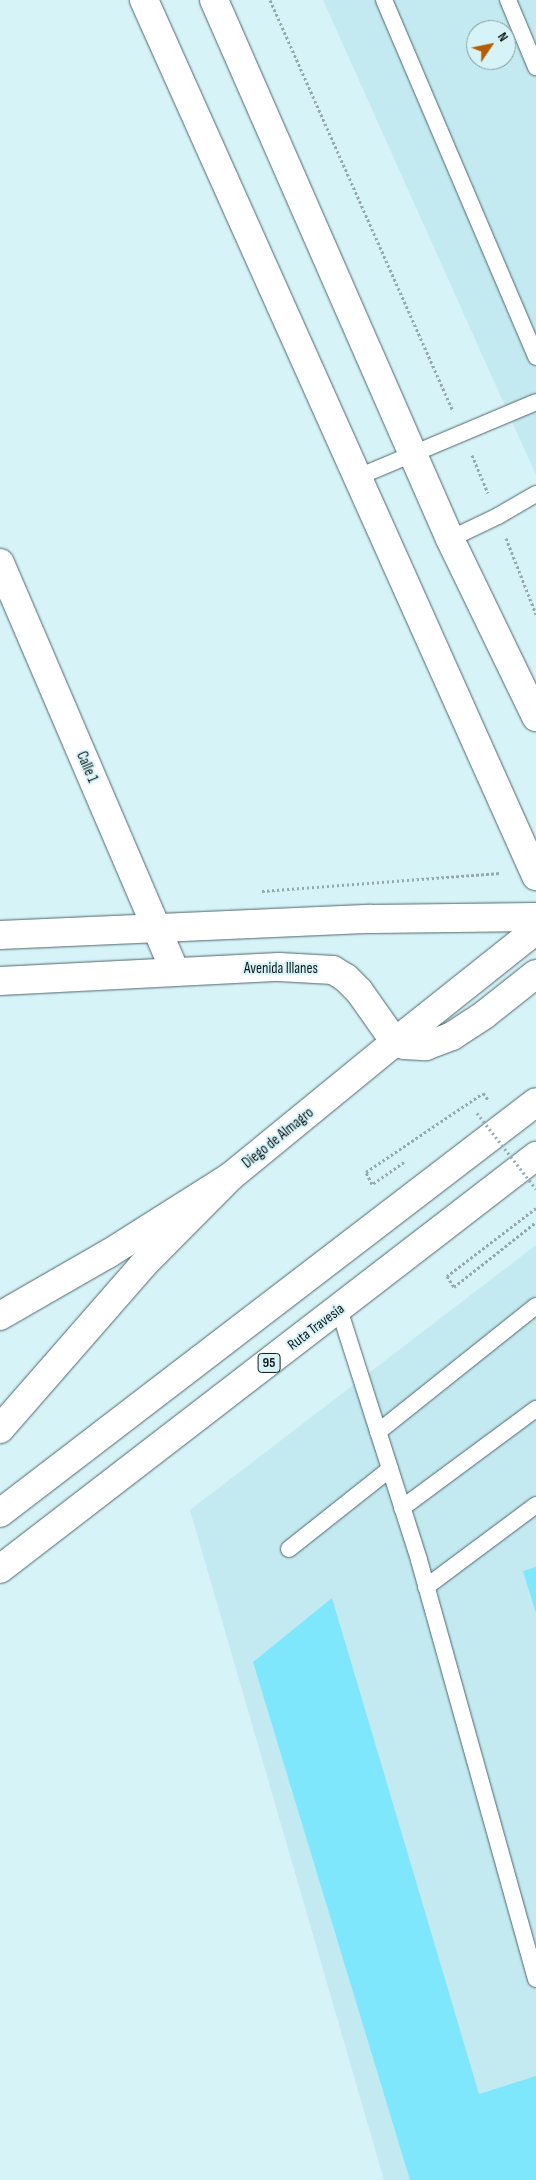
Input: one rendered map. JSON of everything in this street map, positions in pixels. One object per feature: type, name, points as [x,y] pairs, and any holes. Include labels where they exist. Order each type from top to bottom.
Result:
[{"type":"main road","points":[[144,0],[535,873]]},
{"type":"main road","points":[[214,0],[450,539],[536,717]]},
{"type":"main road","name":"Calle 1","points":[[0,562],[175,971]]},
{"type":"main road","points":[[0,935],[371,919],[536,917]]},
{"type":"main road","name":"Diego de Almagro","points":[[0,1316],[108,1254],[230,1177],[536,930]]},
{"type":"main road","name":"Avenida Illanes","points":[[0,981],[278,966],[333,970],[346,978],[359,991],[395,1042]]},
{"type":"main road","points":[[395,1042],[404,1045],[426,1046],[452,1036],[484,1015],[536,974]]},
{"type":"main road","points":[[0,1513],[536,1102]]},
{"type":"main road","name":"Ruta Travesía","points":[[0,1569],[340,1309],[536,1156]]},
{"type":"main road","points":[[0,1429],[142,1266],[230,1177]]},
{"type":"lane","points":[[384,0],[536,357]]},
{"type":"lane","points":[[508,0],[536,67]]},
{"type":"lane","points":[[358,477],[536,402]]},
{"type":"lane","points":[[450,539],[498,516],[536,494]]},
{"type":"lane","points":[[378,1432],[536,1306]]},
{"type":"lane","points":[[340,1309],[426,1587],[536,1979]]},
{"type":"lane","points":[[402,1508],[536,1408]]},
{"type":"lane","points":[[289,1549],[390,1469]]},
{"type":"lane","points":[[426,1587],[536,1505]]},
{"type":"path","points":[[270,0],[463,433],[536,614]]},
{"type":"path","points":[[261,891],[535,873]]},
{"type":"path","points":[[412,1157],[372,1184],[366,1172],[483,1093]]},
{"type":"path","points":[[469,1118],[477,1113],[536,1189]]},
{"type":"path","points":[[536,1208],[447,1276],[454,1287],[536,1222]]},
{"type":"shaded area","points":[[323,0],[536,0],[536,475]]},
{"type":"shaded area","points":[[536,1245],[536,2180],[384,2180],[190,1510]]},
{"type":"building","points":[[536,1567],[536,1613],[523,1571]]},
{"type":"building","points":[[332,1598],[479,2094],[536,2076],[536,2180],[410,2180],[253,1662]]}]
